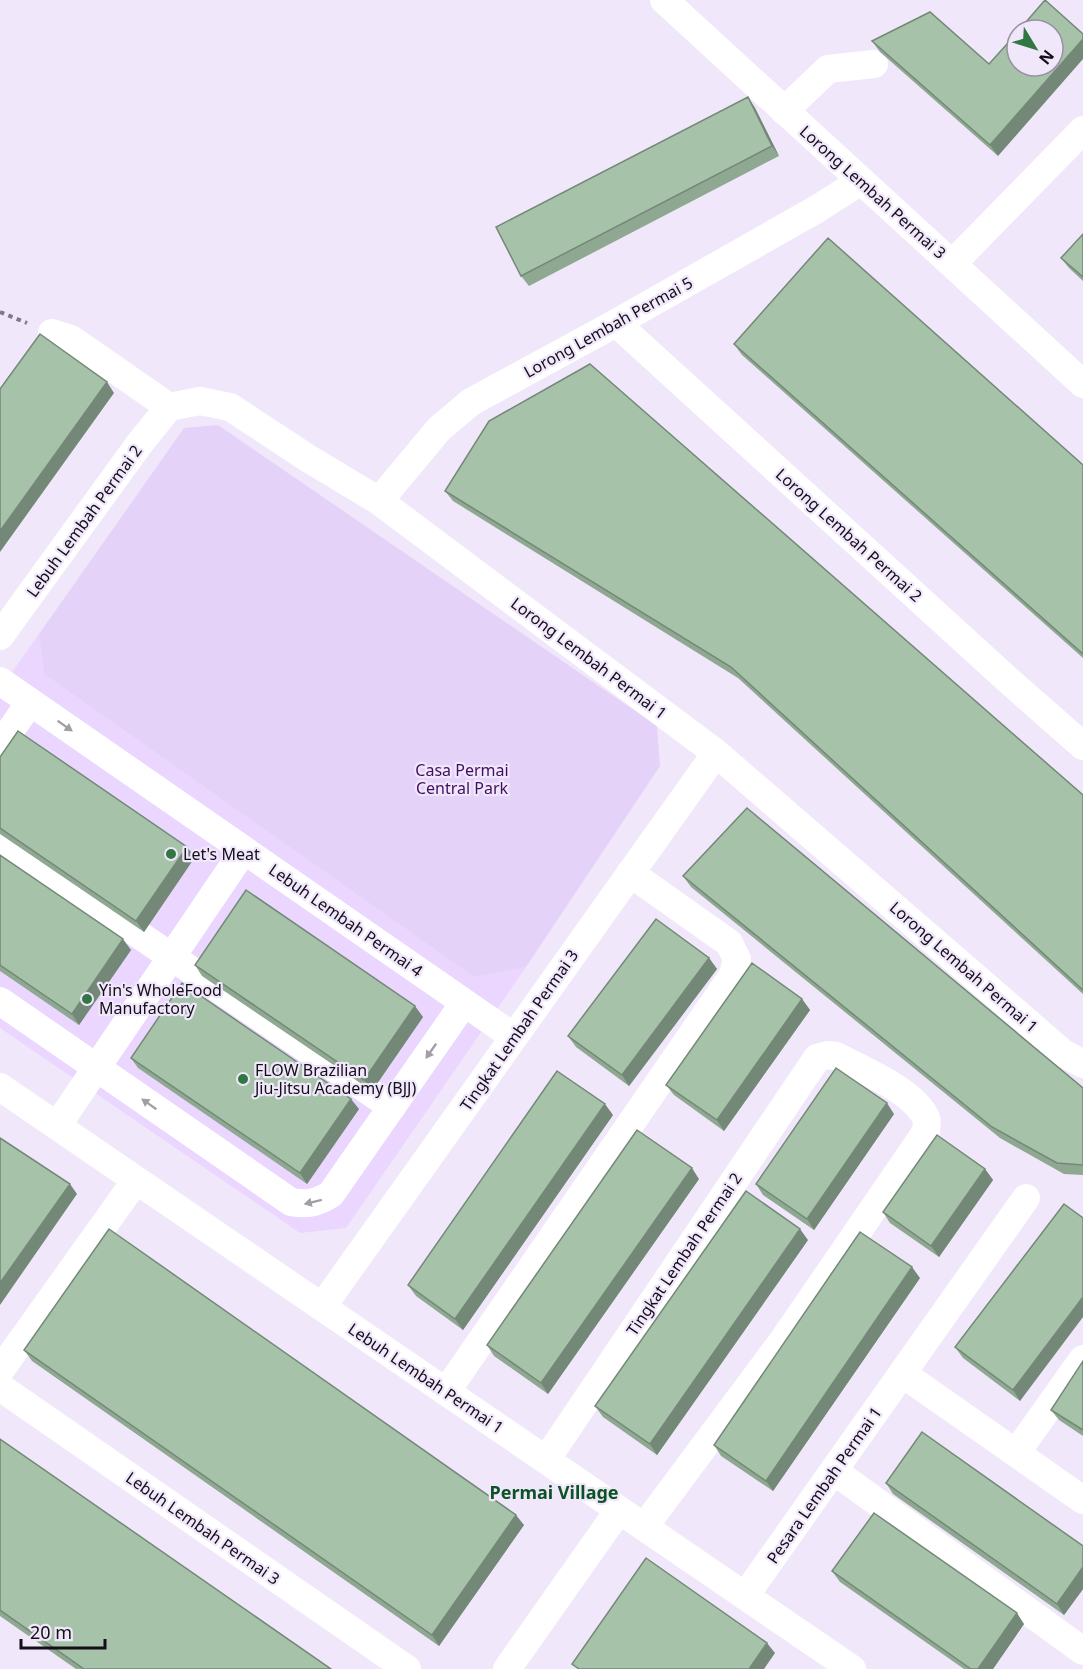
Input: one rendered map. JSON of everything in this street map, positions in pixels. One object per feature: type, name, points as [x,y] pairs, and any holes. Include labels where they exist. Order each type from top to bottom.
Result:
[{"type":"street","name":"Lorong Lembah Permai 3","points":[[664,0],[1083,384]]},
{"type":"street","points":[[784,111],[828,69],[874,64]]},
{"type":"street","points":[[952,264],[1083,130]]},
{"type":"street","name":"Lorong Lembah Permai 5","points":[[379,501],[439,429],[471,402],[616,323],[817,209],[861,181]]},
{"type":"street","name":"Lorong Lembah Permai 2","points":[[616,323],[1083,746]]},
{"type":"street","points":[[52,333],[71,339],[169,407]]},
{"type":"street","name":"Lorong Lembah Permai 1","points":[[169,407],[200,401],[230,406],[306,457],[379,501],[716,753],[1064,1053],[1083,1064]]},
{"type":"street","name":"Lebuh Lembah Permai 2","points":[[0,636],[140,443],[169,407]]},
{"type":"street","name":"Lebuh Lembah Permai 4","points":[[0,681],[514,1037]]},
{"type":"street","points":[[0,746],[30,702]]},
{"type":"street","name":"Tingkat Lembah Permai 3","points":[[322,1307],[716,753]]},
{"type":"street","points":[[0,840],[392,1107]]},
{"type":"street","points":[[57,1126],[244,850]]},
{"type":"street","points":[[446,1392],[734,975],[737,959],[729,943],[630,873]]},
{"type":"street","points":[[0,1001],[291,1202],[304,1204],[319,1202],[332,1194],[464,1003]]},
{"type":"street","name":"Tingkat Lembah Permai 2","points":[[546,1460],[817,1058],[828,1054],[836,1056],[893,1085],[920,1109],[927,1120],[926,1132],[784,1339],[644,1527]]},
{"type":"street","name":"Lebuh Lembah Permai 1","points":[[0,1087],[852,1669]]},
{"type":"street","points":[[0,1371],[136,1180]]},
{"type":"street","name":"Pesara Lembah Permai 1","points":[[745,1596],[1026,1198]]},
{"type":"street","points":[[1016,1453],[1083,1359]]},
{"type":"street","points":[[903,1374],[1083,1500]]},
{"type":"street","name":"Lebuh Lembah Permai 3","points":[[0,1387],[407,1669]]},
{"type":"street","points":[[834,1471],[1083,1651]]},
{"type":"street","points":[[507,1669],[619,1510]]},
{"type":"street","points":[[1075,1669],[1083,1661]]},
{"type":"shaded area","points":[[39,634],[44,674],[474,977],[526,967],[346,1228],[300,1233],[0,1028],[0,689]]},
{"type":"green space","name":"Casa Permai Central Park","points":[[218,425],[657,726],[660,766],[526,967],[474,977],[44,674],[39,634],[184,428]]},
{"type":"building","points":[[1045,0],[1083,34],[1083,39],[1065,60],[1065,18],[1029,18]]},
{"type":"building","points":[[930,12],[989,64],[1005,46],[1005,78],[1049,78],[990,145],[872,41]]},
{"type":"building","points":[[748,97],[772,146],[521,276],[496,227]]},
{"type":"building","points":[[1083,234],[1083,277],[1061,258]]},
{"type":"building","points":[[828,238],[1083,465],[1083,654],[734,344]]},
{"type":"building","points":[[40,334],[107,382],[0,531],[0,389]]},
{"type":"building","points":[[590,364],[1083,795],[1083,990],[731,667],[445,491],[489,421]]},
{"type":"building","points":[[18,731],[187,847],[136,921],[0,828],[0,757]]},
{"type":"building","points":[[747,808],[1083,1088],[1083,1165],[1057,1163],[992,1127],[683,876]]},
{"type":"building","points":[[0,855],[123,939],[72,1014],[0,965]]},
{"type":"building","points":[[246,890],[415,1006],[364,1080],[195,965]]},
{"type":"building","points":[[656,919],[709,958],[622,1075],[568,1036]]},
{"type":"building","points":[[752,963],[802,999],[717,1120],[666,1085]]},
{"type":"building","points":[[182,983],[351,1099],[300,1173],[131,1058]]},
{"type":"building","points":[[836,1068],[887,1103],[807,1219],[756,1184]]},
{"type":"building","points":[[557,1071],[605,1104],[455,1319],[408,1285]]},
{"type":"building","points":[[637,1130],[692,1168],[541,1383],[487,1345]]},
{"type":"building","points":[[937,1135],[985,1169],[931,1246],[883,1212]]},
{"type":"building","points":[[0,1138],[70,1184],[0,1283]]},
{"type":"building","points":[[746,1191],[800,1229],[650,1444],[595,1406]]},
{"type":"building","points":[[1064,1204],[1083,1218],[1083,1297],[1013,1390],[955,1347]]},
{"type":"building","points":[[109,1229],[516,1515],[432,1635],[24,1350]]},
{"type":"building","points":[[860,1232],[912,1267],[766,1481],[714,1445]]},
{"type":"building","points":[[1083,1361],[1083,1430],[1051,1410]]},
{"type":"building","points":[[922,1432],[1083,1546],[1083,1567],[1057,1604],[886,1483]]},
{"type":"building","points":[[0,1439],[331,1669],[84,1669],[0,1610]]},
{"type":"building","points":[[874,1513],[1017,1613],[978,1669],[971,1669],[832,1571]]},
{"type":"building","points":[[646,1558],[767,1643],[749,1669],[579,1669],[572,1664]]},
{"type":"place","name":"Let's Meat","points":[[171,854]]},
{"type":"place","name":"Yin's WholeFood Manufactory","points":[[87,999]]},
{"type":"place","name":"FLOW Brazilian Jiu-Jitsu Academy (BJJ)","points":[[243,1079]]},
{"type":"district","name":"Permai Village","points":[[554,1492]]}]
